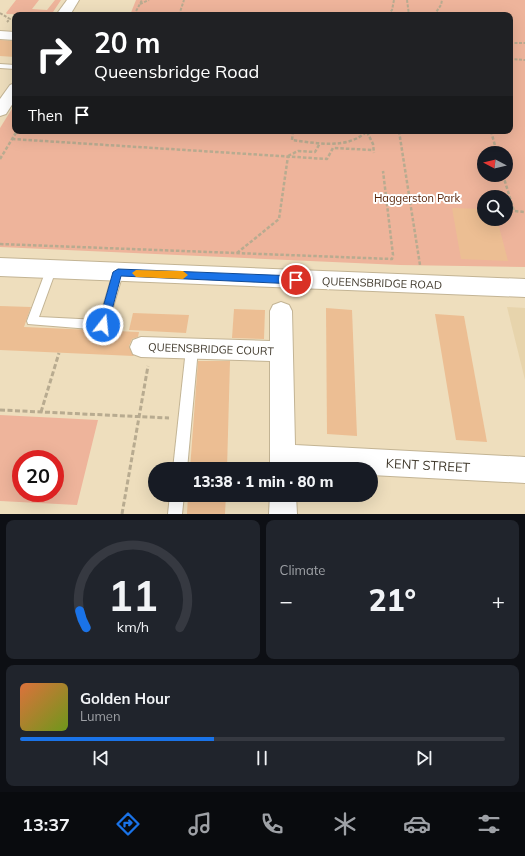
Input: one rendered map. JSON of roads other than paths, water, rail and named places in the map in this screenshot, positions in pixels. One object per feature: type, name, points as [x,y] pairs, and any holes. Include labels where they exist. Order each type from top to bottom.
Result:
[{"type":"main road","name":"QUEENSBRIDGE ROAD","points":[[0,267],[525,288]]},
{"type":"street","points":[[65,12],[73,0]]},
{"type":"street","points":[[0,35],[12,36]]},
{"type":"street","points":[[0,111],[12,93]]},
{"type":"street","name":"KENT STREET","points":[[281,311],[283,462]]},
{"type":"street","name":"QUEENSBRIDGE COURT","points":[[146,347],[282,351]]},
{"type":"street","name":"KENT STREET","points":[[378,466],[525,470]]},
{"type":"street","points":[[283,502],[283,514]]},
{"type":"lane","points":[[0,66],[12,67]]},
{"type":"lane","points":[[50,270],[32,321],[103,325],[118,272]]},
{"type":"lane","points":[[181,462],[192,349]]},
{"type":"lane","points":[[175,514],[176,502]]},
{"type":"park label","name":"Haggerston Park","points":[[417,198]]}]
